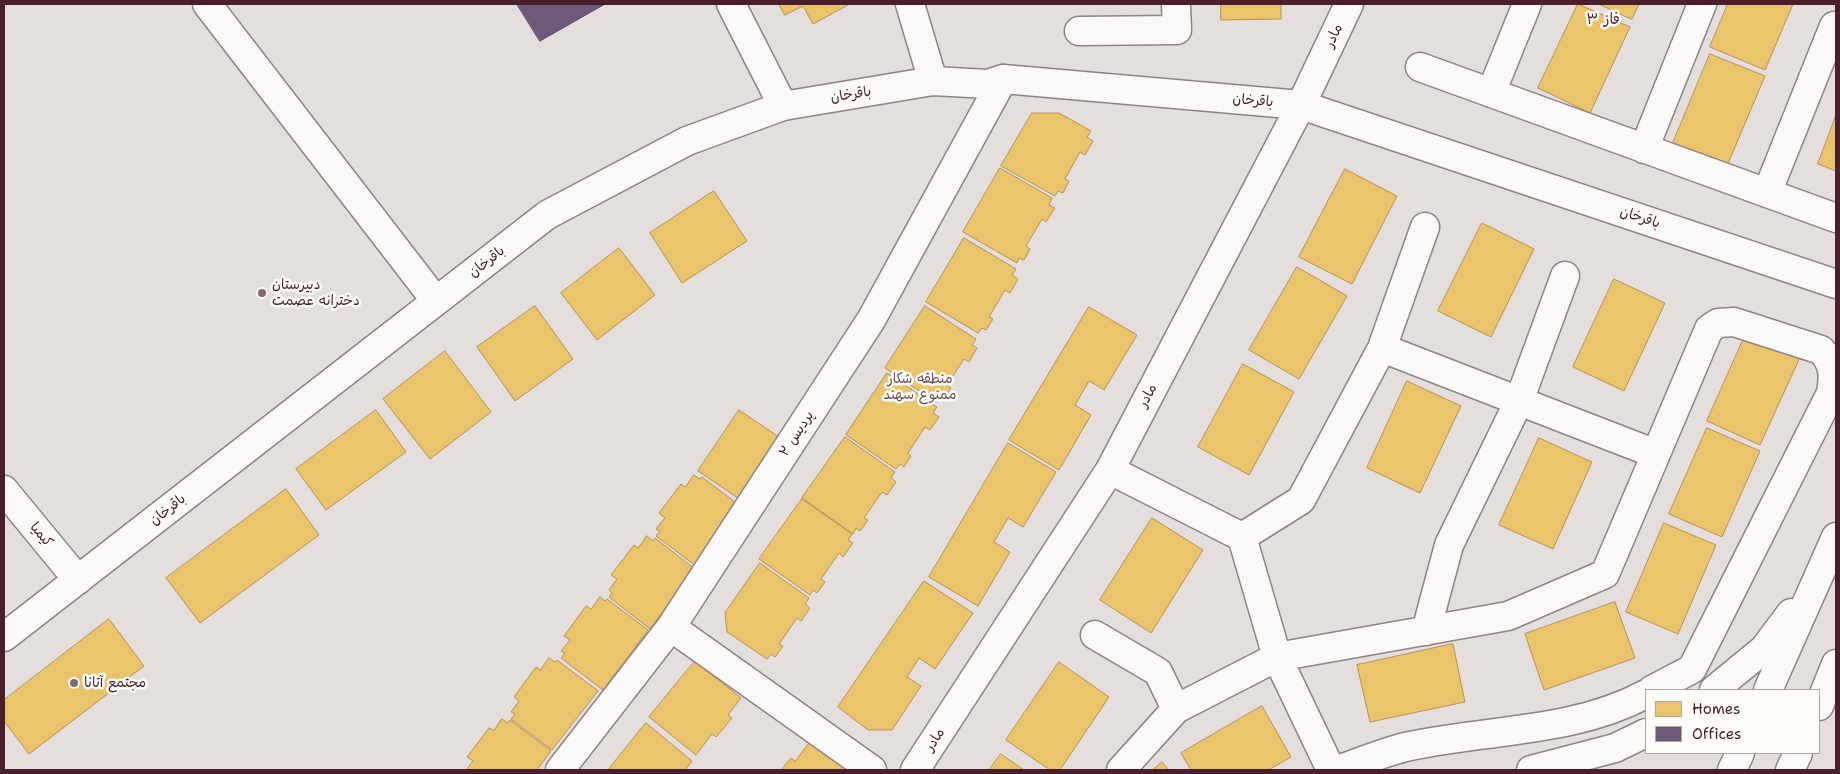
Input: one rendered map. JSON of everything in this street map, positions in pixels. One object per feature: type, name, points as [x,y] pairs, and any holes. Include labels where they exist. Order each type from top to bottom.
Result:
[{"type":"street","points":[[207,4],[436,301]]},
{"type":"street","points":[[731,4],[783,106]]},
{"type":"street","points":[[910,4],[933,81]]},
{"type":"street","points":[[1079,31],[1177,30],[1176,4]]},
{"type":"street","name":"مادر","points":[[915,770],[1110,470],[1301,105],[1349,4]]},
{"type":"street","points":[[1491,93],[1527,4]]},
{"type":"street","points":[[1644,149],[1702,4]]},
{"type":"street","points":[[1767,193],[1834,26],[1836,27]]},
{"type":"street","points":[[1420,67],[1836,218]]},
{"type":"street","name":"باقرخان","points":[[4,637],[547,215],[687,141],[783,106],[933,81],[988,84],[1003,79],[1301,105],[1836,284]]},
{"type":"street","name":"پردیس ۲","points":[[560,770],[671,627],[872,320],[1003,79]]},
{"type":"street","points":[[1242,537],[1301,500],[1382,348],[1425,227]]},
{"type":"street","points":[[1426,630],[1450,545],[1519,401],[1565,276]]},
{"type":"street","points":[[1121,770],[1176,709],[1277,657],[1508,616],[1605,574],[1709,329],[1718,323],[1734,322],[1821,350],[1831,361],[1834,377],[1831,393],[1692,669],[1654,689]]},
{"type":"street","points":[[1382,348],[1656,454]]},
{"type":"street","points":[[1110,470],[1242,537],[1277,657],[1331,770]]},
{"type":"street","name":"کیمیا","points":[[4,490],[78,580]]},
{"type":"street","points":[[1768,689],[1836,537]]},
{"type":"street","points":[[1715,689],[1764,649],[1820,576]]},
{"type":"street","points":[[671,627],[872,770]]},
{"type":"street","points":[[1095,635],[1158,672],[1176,709]]},
{"type":"street","points":[[1820,704],[1836,664]]},
{"type":"street","points":[[1338,770],[1409,746],[1564,723],[1631,702],[1645,695]]},
{"type":"street","points":[[1531,770],[1615,748],[1645,733]]},
{"type":"street","points":[[1732,770],[1740,754]]},
{"type":"street","points":[[1790,770],[1798,754]]},
{"type":"green space","name":"منطقه شکار ممنوع سهند","points":[[4,4],[1836,4],[1836,770],[4,770]]},
{"type":"building: Homes","points":[[779,4],[850,4],[813,24],[803,6],[785,15]]},
{"type":"building: Homes","points":[[1221,4],[1281,4],[1281,19],[1221,20]]},
{"type":"building: Homes","points":[[1578,4],[1630,27],[1590,113],[1538,88]]},
{"type":"building: Homes","points":[[1599,4],[1639,4],[1632,19]]},
{"type":"building: Homes","points":[[1728,4],[1793,4],[1765,70],[1710,47]]},
{"type":"building: Homes","points":[[1710,54],[1765,76],[1727,166],[1673,143]]},
{"type":"building: Homes","points":[[1032,113],[1059,113],[1091,131],[1087,137],[1093,141],[1085,155],[1080,152],[1065,179],[1069,181],[1063,193],[1058,191],[1055,196],[1001,166]]},
{"type":"building: Homes","points":[[1836,115],[1836,171],[1818,164]]},
{"type":"building: Homes","points":[[1000,168],[1052,198],[1049,205],[1055,208],[1046,222],[1042,219],[1026,246],[1030,249],[1024,260],[1019,258],[1017,263],[963,232]]},
{"type":"building: Homes","points":[[1345,169],[1397,196],[1352,284],[1299,257]]},
{"type":"building: Homes","points":[[714,191],[747,241],[682,283],[650,233]]},
{"type":"building: Homes","points":[[1482,223],[1534,249],[1491,337],[1438,311]]},
{"type":"building: Homes","points":[[964,238],[1016,269],[1012,275],[1018,279],[1010,293],[1005,290],[989,317],[993,319],[986,330],[982,328],[978,333],[926,302]]},
{"type":"building: Homes","points":[[619,248],[655,295],[597,340],[561,293]]},
{"type":"building: Homes","points":[[1297,267],[1347,296],[1299,379],[1249,350]]},
{"type":"building: Homes","points":[[1614,279],[1665,303],[1624,391],[1573,367]]},
{"type":"building: Homes","points":[[535,306],[573,359],[515,401],[477,347]]},
{"type":"building: Homes","points":[[925,306],[976,339],[972,345],[977,348],[969,362],[964,359],[947,385],[951,388],[944,399],[940,396],[936,402],[885,368]]},
{"type":"building: Homes","points":[[1089,307],[1137,335],[1104,390],[1089,381],[1075,405],[1091,415],[1059,470],[1009,440]]},
{"type":"building: Homes","points":[[1748,329],[1802,353],[1760,445],[1707,421]]},
{"type":"building: Homes","points":[[445,351],[491,412],[430,459],[383,399]]},
{"type":"building: Homes","points":[[1243,364],[1294,392],[1249,475],[1198,447]]},
{"type":"building: Homes","points":[[887,373],[937,407],[933,413],[939,417],[930,430],[925,427],[908,453],[911,456],[904,467],[900,464],[896,469],[846,435]]},
{"type":"building: Homes","points":[[1407,381],[1461,406],[1420,493],[1367,468]]},
{"type":"building: Homes","points":[[376,410],[406,452],[326,510],[296,469]]},
{"type":"building: Homes","points":[[739,410],[779,437],[738,498],[698,471]]},
{"type":"building: Homes","points":[[1707,428],[1760,451],[1722,537],[1669,514]]},
{"type":"building: Homes","points":[[845,437],[895,472],[891,478],[896,482],[887,495],[882,492],[864,518],[868,520],[860,531],[856,528],[853,534],[802,498]]},
{"type":"building: Homes","points":[[1539,438],[1592,462],[1553,549],[1499,525]]},
{"type":"building: Homes","points":[[1008,443],[1056,472],[1023,527],[1008,518],[994,542],[1010,552],[978,606],[929,577]]},
{"type":"building: Homes","points":[[694,475],[700,479],[702,477],[743,508],[697,567],[656,536],[660,531],[656,529],[665,518],[659,513],[681,484],[685,487]]},
{"type":"building: Homes","points":[[286,489],[319,535],[200,623],[166,578]]},
{"type":"building: Homes","points":[[802,499],[852,534],[848,540],[853,543],[843,557],[839,553],[821,579],[825,582],[817,593],[813,590],[810,595],[759,559]]},
{"type":"building: Homes","points":[[1152,518],[1203,550],[1151,633],[1100,600]]},
{"type":"building: Homes","points":[[1664,523],[1716,545],[1678,634],[1626,612]]},
{"type":"building: Homes","points":[[647,536],[653,541],[655,538],[695,569],[650,629],[609,597],[612,593],[609,590],[617,579],[611,575],[634,545],[638,548]]},
{"type":"building: Homes","points":[[760,563],[809,598],[805,604],[810,608],[801,621],[797,618],[779,644],[783,646],[775,657],[771,654],[767,659],[727,632],[725,613]]},
{"type":"building: Homes","points":[[924,581],[973,613],[935,669],[919,658],[907,677],[921,686],[892,730],[868,730],[838,707]]},
{"type":"building: Homes","points":[[600,597],[605,601],[607,599],[648,630],[603,690],[561,658],[565,653],[561,651],[570,640],[564,636],[586,606],[591,609]]},
{"type":"building: Homes","points":[[1615,602],[1635,658],[1544,690],[1525,634]]},
{"type":"building: Homes","name":"مجتمع آتانا","points":[[109,619],[144,666],[29,754],[4,721],[4,700]]},
{"type":"building: Homes","points":[[1453,644],[1465,702],[1370,722],[1357,665]]},
{"type":"building: Homes","points":[[549,658],[555,662],[557,660],[598,691],[552,750],[511,719],[515,714],[511,712],[519,701],[514,697],[536,667],[540,670]]},
{"type":"building: Homes","points":[[695,661],[741,698],[728,715],[732,718],[716,737],[712,734],[696,755],[649,717]]},
{"type":"building: Homes","points":[[1059,662],[1109,697],[1060,770],[1050,770],[1006,740]]},
{"type":"building: Homes","points":[[1262,706],[1291,757],[1268,770],[1191,770],[1181,753]]},
{"type":"building: Homes","points":[[502,719],[508,723],[510,720],[551,751],[537,770],[466,770],[473,761],[467,757],[489,728],[494,730]]},
{"type":"building: Homes","points":[[646,723],[692,761],[685,770],[608,770]]},
{"type":"building: Homes","points":[[811,741],[847,770],[781,770],[791,758],[795,761]]},
{"type":"building: Homes","points":[[1001,754],[1024,770],[989,770]]},
{"type":"building: Homes","points":[[1162,762],[1169,770],[1153,770]]},
{"type":"building: Offices","points":[[517,4],[605,4],[540,41]]},
{"type":"place","name":"دبیرستان دخترانه عصمت","points":[[262,293]]},
{"type":"place","name":"مجتمع آتانا","points":[[74,683]]},
{"type":"district","name":"فاز ۳","points":[[1603,20]]}]
